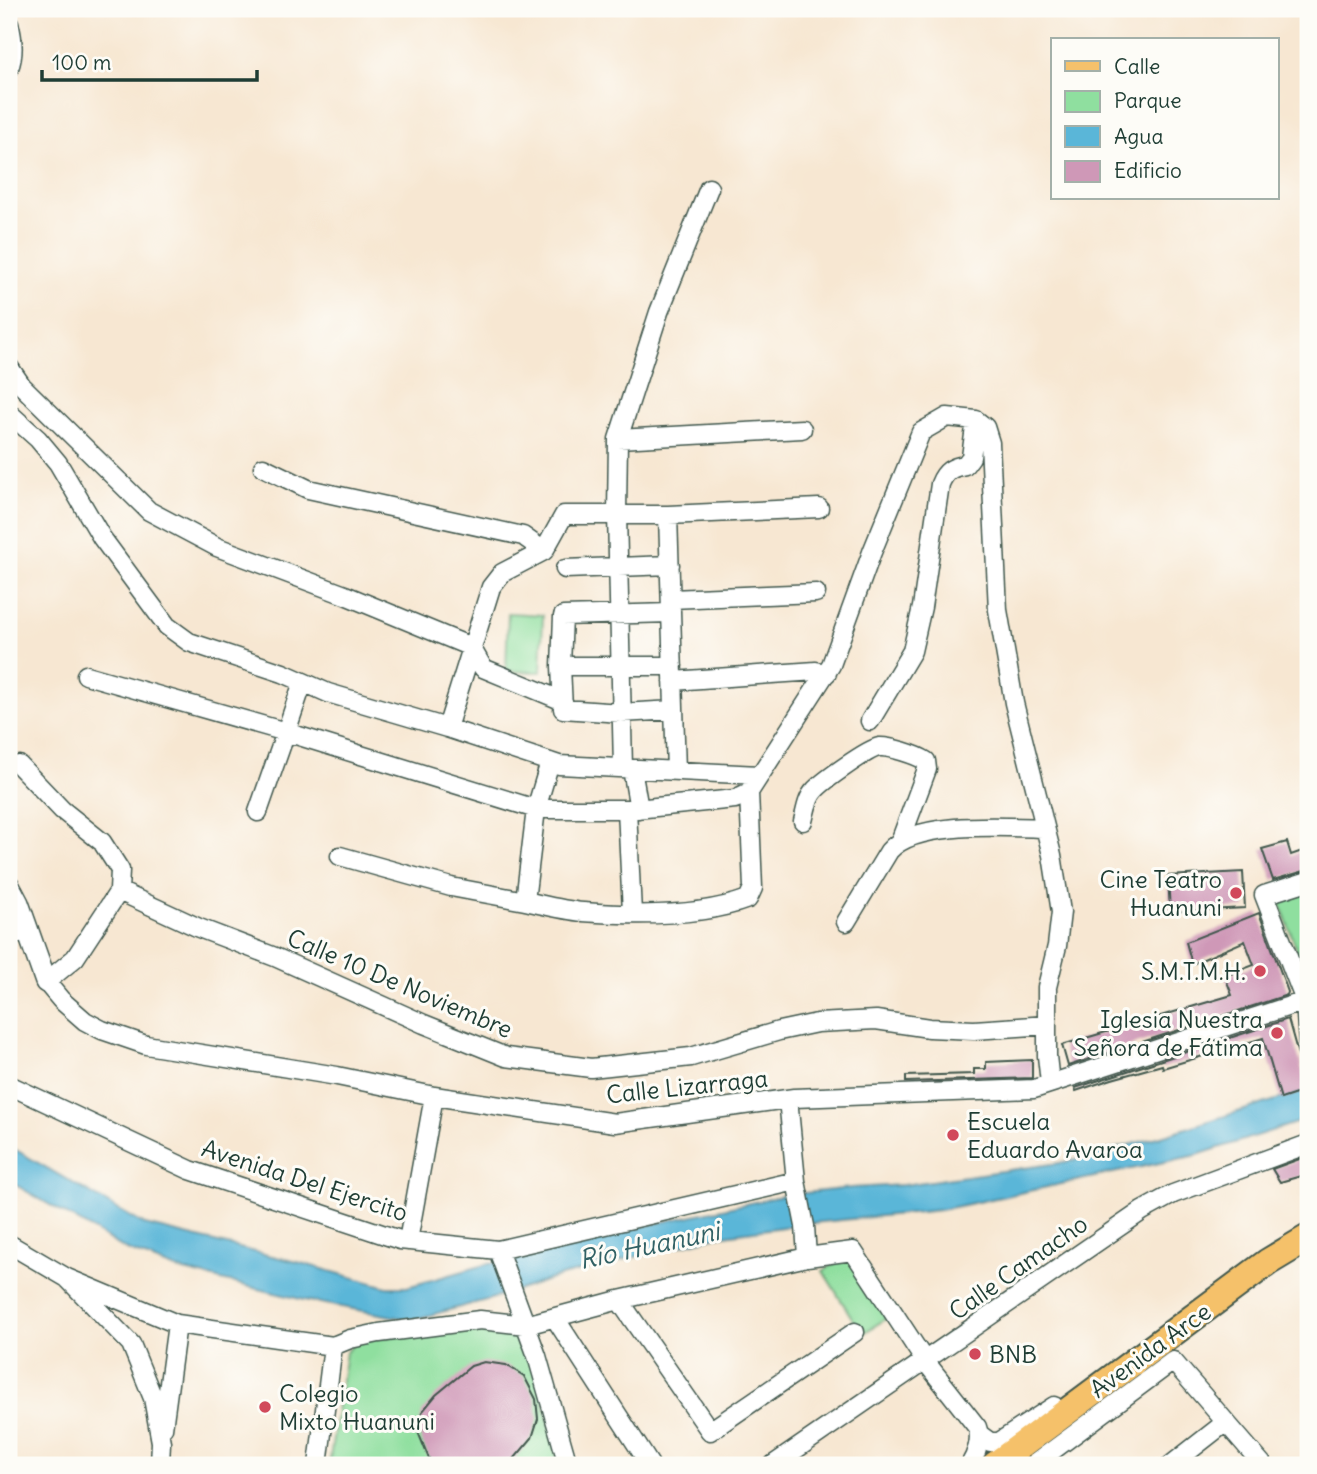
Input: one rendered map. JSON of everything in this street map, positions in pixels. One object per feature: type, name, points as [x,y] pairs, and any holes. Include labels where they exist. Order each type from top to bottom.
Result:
[{"type":"main road","name":"Avenida Arce","points":[[995,1465],[1268,1262],[1300,1243]]},
{"type":"street","points":[[9,23],[13,58],[9,68]]},
{"type":"street","points":[[632,914],[633,809],[621,713],[618,439],[659,312],[709,188]]},
{"type":"street","points":[[9,367],[22,386],[149,511],[217,547],[471,647],[482,668],[563,701]]},
{"type":"street","points":[[9,412],[38,439],[58,463],[102,538],[167,626],[190,642],[328,692],[559,765],[760,775]]},
{"type":"street","points":[[86,675],[286,732],[536,809],[633,809],[735,799],[749,792],[827,673],[921,432],[947,417],[976,420],[985,427],[990,443],[998,610],[1014,703],[1045,828],[1061,912],[1048,987],[1046,1056],[1050,1083]]},
{"type":"street","points":[[870,721],[912,651],[922,607],[940,484],[943,475],[953,467],[965,465],[971,457],[976,420]]},
{"type":"street","points":[[618,439],[802,429]]},
{"type":"street","points":[[263,467],[308,489],[523,536],[544,551]]},
{"type":"street","points":[[447,728],[491,587],[502,573],[544,551],[564,515],[668,515],[819,508]]},
{"type":"street","points":[[668,515],[676,771]]},
{"type":"street","points":[[565,569],[670,565]]},
{"type":"street","points":[[674,710],[621,713],[563,709],[563,616],[619,614],[671,606],[816,593]]},
{"type":"street","points":[[561,666],[620,665],[673,673],[827,673]]},
{"type":"street","points":[[258,812],[303,682]]},
{"type":"street","points":[[803,821],[807,803],[814,790],[864,753],[879,747],[918,756],[926,761],[927,769],[901,839]]},
{"type":"street","points":[[525,901],[536,809],[550,762]]},
{"type":"street","points":[[9,886],[18,904],[15,930],[46,982],[75,958],[119,891],[120,870],[102,842],[62,810],[19,765]]},
{"type":"street","points":[[340,856],[451,887],[581,912],[653,914],[727,906],[748,899],[753,888],[749,792]]},
{"type":"street","points":[[846,922],[888,851],[901,839],[942,830],[997,826],[1045,828]]},
{"type":"street","points":[[1308,881],[1264,895],[1307,1000],[1308,1044]]},
{"type":"street","name":"Calle 10 De Noviembre","points":[[119,891],[424,1024],[506,1056],[591,1068],[691,1058],[779,1031],[817,1023],[876,1020],[929,1028],[974,1030],[1046,1025]]},
{"type":"street","name":"Calle Lizarraga","points":[[46,982],[61,1000],[85,1021],[146,1045],[337,1076],[434,1096],[615,1123],[788,1099],[1034,1089],[1307,1000]]},
{"type":"street","name":"Avenida Del Ejercito","points":[[9,1085],[190,1170],[400,1240],[500,1254],[797,1186]]},
{"type":"street","points":[[408,1241],[434,1096]]},
{"type":"street","points":[[788,1099],[807,1257]]},
{"type":"street","name":"Calle Camacho","points":[[773,1465],[1142,1211],[1173,1194],[1308,1143]]},
{"type":"street","points":[[9,1244],[66,1278],[177,1324],[333,1346],[350,1339],[379,1333],[481,1320],[526,1325],[619,1300],[807,1257],[853,1251],[925,1361],[979,1434],[990,1442],[999,1442],[1066,1398],[1091,1394]]},
{"type":"street","points":[[500,1254],[526,1325],[568,1465]]},
{"type":"street","points":[[66,1278],[131,1345],[153,1398],[162,1442]]},
{"type":"street","points":[[619,1300],[710,1431],[855,1332]]},
{"type":"street","points":[[555,1318],[650,1465]]},
{"type":"street","points":[[159,1465],[177,1324]]},
{"type":"street","points":[[318,1465],[333,1346]]},
{"type":"street","points":[[1033,1465],[1173,1361],[1263,1465]]},
{"type":"street","points":[[1171,1465],[1226,1422]]},
{"type":"street","points":[[970,1465],[975,1457],[979,1434]]},
{"type":"green space","points":[[508,613],[543,615],[541,672],[506,671]]},
{"type":"green space","points":[[1308,887],[1308,983],[1278,896]]},
{"type":"green space","points":[[848,1255],[887,1318],[862,1334],[823,1271]]},
{"type":"green space","points":[[498,1324],[533,1355],[559,1465],[329,1465],[346,1352],[358,1340]]},
{"type":"water","name":"Río Huanuni","points":[[1308,1090],[1308,1119],[1197,1155],[940,1210],[717,1236],[557,1277],[501,1296],[412,1320],[304,1300],[176,1269],[127,1250],[9,1181],[9,1146],[145,1225],[387,1287],[407,1287],[552,1246],[786,1195],[903,1185],[1066,1162],[1158,1137]]},
{"type":"building","points":[[1287,842],[1291,855],[1308,849],[1308,870],[1273,880],[1262,849]]},
{"type":"building","points":[[1243,872],[1245,908],[1170,912],[1168,876]]},
{"type":"building","points":[[1259,913],[1287,995],[1068,1066],[1062,1045],[1232,995],[1225,976],[1254,965],[1245,941],[1192,964],[1186,942]]},
{"type":"building","points":[[1288,1019],[1308,1090],[1281,1099],[1263,1038],[1163,1068],[1162,1065],[1076,1091],[1075,1088]]},
{"type":"building","points":[[1032,1060],[1032,1078],[906,1082],[906,1076],[974,1074],[974,1069],[986,1069],[986,1062]]},
{"type":"building","points":[[1308,1156],[1308,1174],[1280,1182],[1272,1169]]},
{"type":"building","points":[[484,1362],[506,1365],[524,1376],[536,1399],[538,1419],[532,1438],[509,1465],[436,1465],[429,1459],[418,1432],[422,1412],[436,1395],[471,1366]]},
{"type":"place","name":"Cine Teatro Huanuni","points":[[1236,893]]},
{"type":"place","name":"S.M.T.M.H.","points":[[1260,971]]},
{"type":"place","name":"Iglesia Nuestra Señora de Fátima","points":[[1277,1033]]},
{"type":"place","name":"Escuela Eduardo Avaroa","points":[[953,1135]]},
{"type":"place","name":"BNB","points":[[975,1354]]},
{"type":"place","name":"Colegio Mixto Huanuni","points":[[265,1407]]}]
